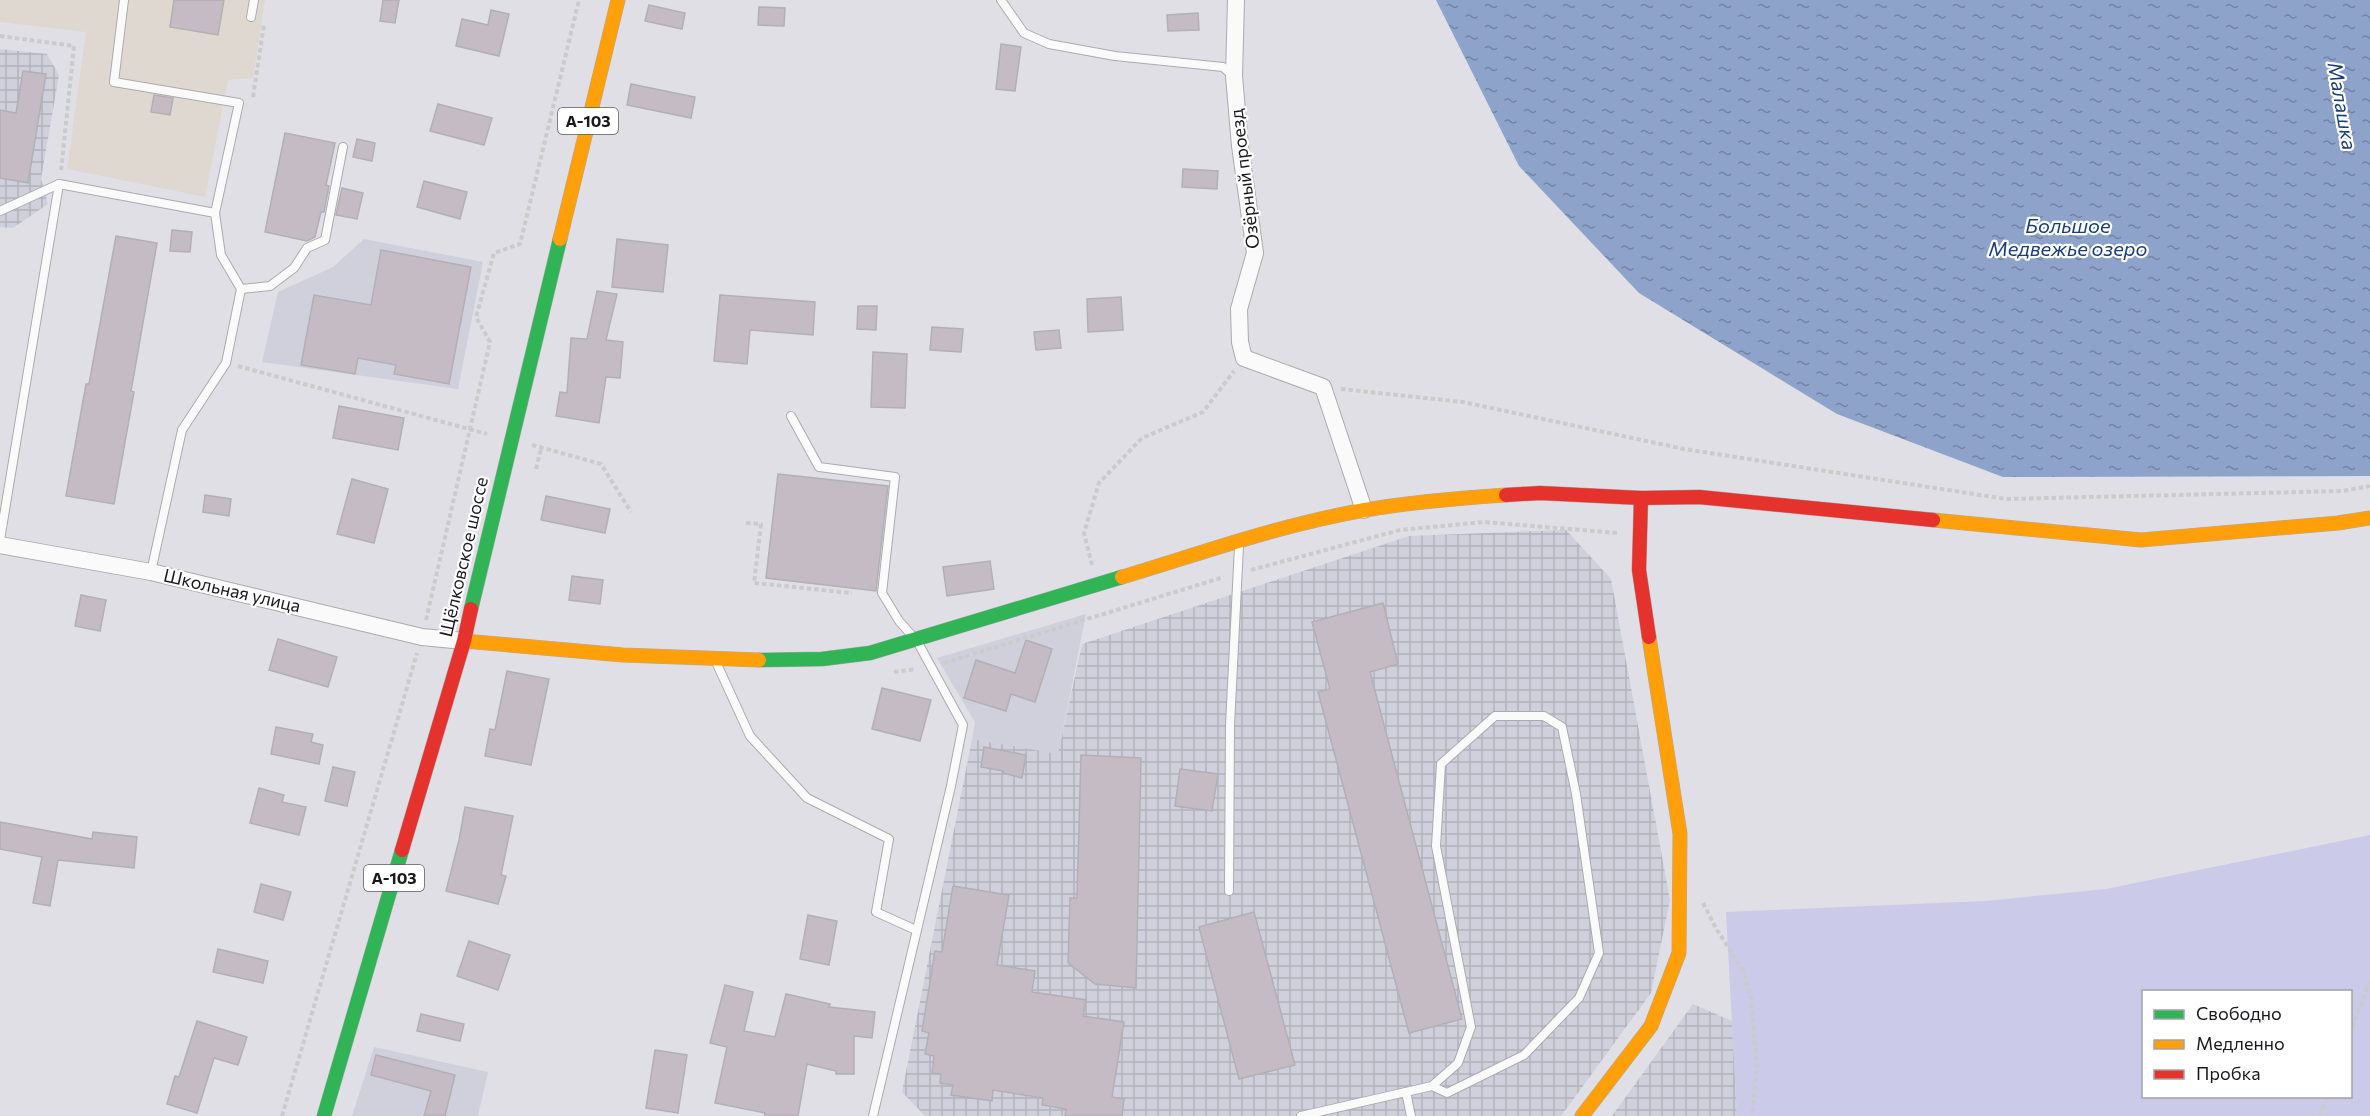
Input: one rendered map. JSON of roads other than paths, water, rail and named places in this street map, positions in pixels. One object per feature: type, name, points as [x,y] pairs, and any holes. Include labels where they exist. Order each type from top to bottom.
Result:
[{"type":"main road","name":"Щёлковское шоссе","points":[[324,1116],[464,641],[518,408],[618,0]]},
{"type":"main road","points":[[464,641],[647,658],[787,661],[856,656],[917,641],[936,633],[1301,524],[1364,510],[1439,499],[1540,493],[1641,498],[1699,497],[2141,540],[2338,523],[2370,518]]},
{"type":"main road","points":[[1582,1116],[1651,1026],[1678,952],[1680,834],[1638,570],[1641,498]]},
{"type":"street","name":"Озёрный проезд","points":[[1236,0],[1234,76],[1240,146],[1255,253],[1239,309],[1240,342],[1245,358],[1323,387],[1364,510]]},
{"type":"street","name":"Школьная улица","points":[[0,542],[151,572],[422,637],[464,641]]},
{"type":"lane","points":[[124,0],[114,82],[239,103],[215,213],[221,255],[241,289],[226,363],[182,430],[151,572]]},
{"type":"lane","points":[[251,17],[254,0]]},
{"type":"lane","points":[[1001,0],[1023,33],[1049,44],[1115,56],[1223,67],[1234,76]]},
{"type":"lane","points":[[241,289],[270,286],[294,268],[308,249],[325,240],[343,147]]},
{"type":"lane","points":[[0,211],[59,184],[215,213]]},
{"type":"lane","points":[[0,542],[59,184]]},
{"type":"lane","points":[[791,416],[819,467],[895,477],[882,593],[899,621],[917,641],[963,725],[873,1116]]},
{"type":"lane","points":[[1229,891],[1230,725],[1239,542]]},
{"type":"lane","points":[[715,659],[750,736],[807,798],[889,839],[876,912],[916,930]]},
{"type":"lane","points":[[1301,1116],[1432,1086],[1458,1063],[1471,1027],[1436,846],[1441,764],[1495,716],[1544,716],[1562,727],[1576,794],[1599,953],[1579,998],[1524,1055],[1447,1093],[1432,1086]]},
{"type":"lane","points":[[1406,1092],[1412,1116]]},
{"type":"water","name":"Большое Медвежье озеро","points":[[1436,0],[2370,0],[2370,476],[2003,477],[1837,414],[1639,293],[1519,166]]},
{"type":"water label","name":"Малашка","points":[[2342,106]]}]
